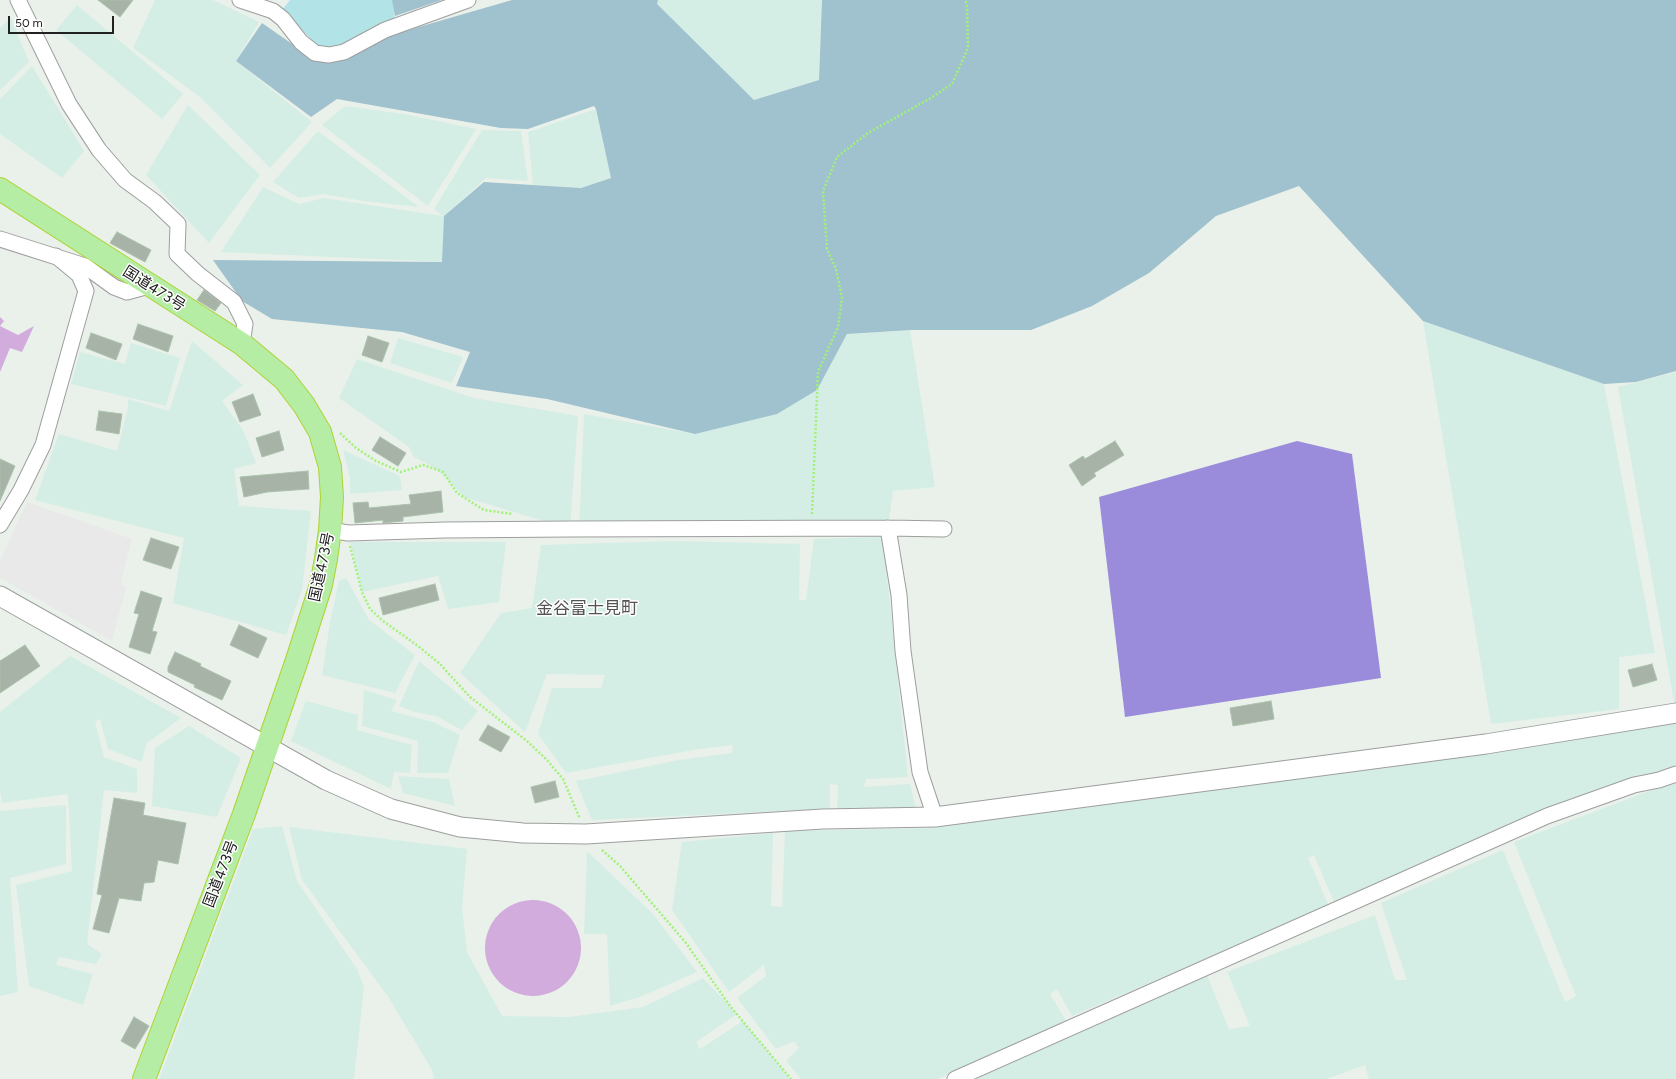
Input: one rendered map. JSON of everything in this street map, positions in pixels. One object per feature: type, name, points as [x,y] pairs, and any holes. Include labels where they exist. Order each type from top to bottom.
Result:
[{"type":"highway","name":"国道473号","points":[[0,189],[149,286],[242,344],[284,379],[304,405],[320,432],[330,467],[332,497],[339,531],[326,559],[321,585],[297,660],[266,746],[244,814],[144,1079]]},
{"type":"street","points":[[18,0],[69,104],[99,150],[125,180],[155,202],[178,224],[178,254],[198,274],[234,302],[245,324],[242,344]]},
{"type":"street","points":[[240,0],[273,11],[283,19],[301,42],[315,53],[329,55],[344,52],[385,30],[468,0]]},
{"type":"street","points":[[0,239],[85,266],[114,287],[127,292],[149,286]]},
{"type":"street","points":[[0,525],[21,490],[43,446],[86,291],[79,275],[56,256]]},
{"type":"street","points":[[339,531],[811,528],[944,529]]},
{"type":"street","points":[[888,528],[899,595],[903,651],[920,772],[935,817]]},
{"type":"street","points":[[0,596],[326,780],[391,809],[460,827],[523,833],[586,834],[823,819],[935,817],[1486,744],[1676,713]]},
{"type":"street","points":[[955,1079],[1547,816],[1634,785],[1659,780],[1676,774]]},
{"type":"path","points":[[811,528],[818,372],[838,327],[842,298],[836,269],[827,249],[823,191],[837,157],[868,133],[929,99],[952,84],[968,48],[967,5],[965,0]]},
{"type":"path","points":[[336,431],[356,448],[376,461],[401,472],[423,465],[443,472],[457,493],[484,510],[519,514]]},
{"type":"path","points":[[339,531],[353,561],[362,592],[370,608],[383,621],[439,663],[470,697],[527,741],[547,760],[563,780],[586,834],[620,866],[686,943],[730,1006],[791,1079]]},
{"type":"shaded area","points":[[155,0],[213,0],[259,22],[236,61],[312,122],[270,168],[200,97],[133,48]]},
{"type":"shaded area","points":[[290,0],[393,0],[395,21],[346,45],[319,47],[282,10]]},
{"type":"shaded area","points":[[392,0],[442,0],[395,16]]},
{"type":"shaded area","points":[[512,0],[658,0],[657,4],[754,100],[819,80],[822,0],[1676,0],[1676,371],[1636,382],[1604,384],[1423,321],[1299,186],[1216,216],[1149,273],[1092,306],[1031,330],[911,330],[847,334],[817,390],[777,414],[695,434],[547,399],[456,386],[470,352],[402,332],[272,319],[242,301],[213,260],[442,262],[444,216],[484,182],[581,188],[611,178],[596,109],[594,106],[528,129],[501,128],[337,99],[311,117],[236,61],[262,23],[318,62],[391,35]]},
{"type":"shaded area","points":[[658,0],[822,0],[819,80],[754,100],[698,51],[656,3]]},
{"type":"shaded area","points":[[77,5],[183,94],[162,119],[56,30]]},
{"type":"shaded area","points":[[11,18],[29,62],[0,90],[0,28]]},
{"type":"shaded area","points":[[32,66],[84,151],[62,178],[0,134],[0,99]]},
{"type":"shaded area","points":[[188,105],[260,175],[209,243],[146,175]]},
{"type":"shaded area","points":[[345,106],[404,114],[476,129],[428,206],[322,125]]},
{"type":"shaded area","points":[[596,109],[611,178],[581,188],[533,185],[528,132]]},
{"type":"shaded area","points":[[482,130],[521,131],[528,181],[486,178],[444,216],[443,262],[221,252],[263,187],[299,204],[324,198],[443,216],[434,209]]},
{"type":"shaded area","points":[[318,131],[419,207],[364,201],[323,194],[299,198],[273,182]]},
{"type":"shaded area","points":[[0,317],[4,321],[0,326]]},
{"type":"shaded area","points":[[1423,321],[1604,384],[1655,653],[1619,657],[1619,709],[1491,724]]},
{"type":"shaded area","points":[[0,326],[18,335],[34,326],[22,352],[10,348],[0,372]]},
{"type":"shaded area","points":[[910,330],[935,487],[893,491],[888,528],[579,529],[584,414],[695,434],[817,390],[847,334]]},
{"type":"shaded area","points":[[398,338],[463,357],[452,383],[390,363]]},
{"type":"shaded area","points":[[192,341],[243,385],[222,401],[243,430],[256,463],[234,469],[239,506],[311,511],[302,590],[286,635],[173,603],[184,538],[35,500],[59,434],[117,451],[128,407],[128,399],[169,411]]},
{"type":"shaded area","points":[[131,343],[180,358],[166,406],[71,384],[80,352],[125,364]]},
{"type":"shaded area","points":[[357,359],[474,398],[578,416],[570,529],[464,497],[438,470],[413,456],[409,447],[339,398]]},
{"type":"shaded area","points":[[1676,372],[1676,713],[1618,387]]},
{"type":"shaded area","points":[[1297,441],[1352,454],[1381,678],[1125,717],[1099,497]]},
{"type":"shaded area","points":[[343,450],[400,476],[402,490],[350,494],[350,478]]},
{"type":"shaded area","points":[[27,502],[132,539],[121,582],[126,588],[112,641],[0,578],[0,561]]},
{"type":"shaded area","points":[[883,537],[908,777],[866,779],[864,787],[910,784],[916,810],[837,813],[838,785],[830,784],[830,809],[592,820],[576,781],[679,760],[732,753],[733,745],[699,749],[566,773],[538,734],[552,688],[601,688],[605,675],[547,674],[525,732],[460,673],[501,613],[532,608],[541,545],[675,541],[800,544],[799,600],[806,600],[814,539]]},
{"type":"shaded area","points":[[350,542],[506,542],[499,602],[448,609],[438,576],[362,592]]},
{"type":"shaded area","points":[[346,578],[369,620],[415,655],[395,693],[322,675],[330,622],[339,581]]},
{"type":"shaded area","points":[[70,656],[181,718],[146,744],[142,762],[108,749],[100,719],[95,722],[104,757],[137,769],[137,793],[104,790],[87,944],[102,954],[96,964],[59,957],[56,965],[93,974],[83,1005],[29,986],[16,885],[72,871],[68,794],[2,803],[0,791],[0,712]]},
{"type":"shaded area","points":[[419,661],[478,711],[462,730],[436,716],[414,712],[399,706]]},
{"type":"shaded area","points":[[364,690],[397,700],[391,711],[433,722],[460,735],[448,773],[417,773],[418,741],[362,726]]},
{"type":"shaded area","points":[[306,701],[358,715],[357,730],[412,745],[410,773],[394,772],[391,789],[291,741]]},
{"type":"shaded area","points":[[1676,717],[1676,773],[1621,790],[1337,909],[1314,855],[1308,858],[1329,906],[1072,1016],[1057,989],[1050,994],[1066,1021],[938,1079],[801,1079],[786,1061],[799,1048],[794,1041],[776,1049],[737,998],[766,976],[764,965],[729,992],[672,910],[682,842],[773,833],[771,906],[782,907],[785,831],[930,828],[1385,757]]},
{"type":"shaded area","points":[[189,726],[241,758],[217,817],[152,806],[155,748]]},
{"type":"shaded area","points":[[398,776],[449,779],[455,806],[403,793]]},
{"type":"shaded area","points":[[1676,781],[1676,1079],[1369,1079],[1365,1065],[1326,1079],[958,1079],[1204,968],[1229,1029],[1250,1026],[1227,972],[1375,915],[1395,980],[1407,980],[1381,903],[1503,850],[1565,1002],[1576,996],[1514,842]]},
{"type":"shaded area","points":[[66,805],[66,864],[10,878],[18,992],[0,996],[0,811]]},
{"type":"shaded area","points":[[282,826],[297,881],[357,969],[364,986],[354,1079],[159,1079],[253,829]]},
{"type":"shaded area","points":[[289,827],[467,849],[462,908],[467,952],[502,1016],[569,1017],[643,1007],[703,978],[737,1014],[696,1042],[700,1049],[743,1021],[790,1079],[434,1079],[432,1070],[389,998],[302,880]]},
{"type":"shaded area","points":[[587,851],[653,914],[697,972],[640,997],[610,1006],[607,934],[584,934]]},
{"type":"shaded area","points":[[533,900],[551,904],[560,908],[567,914],[573,921],[577,930],[581,948],[577,966],[573,975],[567,982],[560,988],[551,992],[533,996],[515,992],[506,988],[499,982],[493,975],[489,966],[485,948],[489,930],[493,921],[499,914],[506,908],[515,904]]},
{"type":"building","points":[[98,0],[133,0],[120,17]]},
{"type":"building","points":[[117,232],[151,250],[145,262],[110,243]]},
{"type":"building","points":[[204,290],[221,303],[215,311],[197,300]]},
{"type":"building","points":[[138,324],[173,336],[168,352],[133,339]]},
{"type":"building","points":[[91,333],[122,344],[116,360],[86,348]]},
{"type":"building","points":[[368,336],[389,343],[382,362],[362,355]]},
{"type":"building","points":[[253,394],[261,415],[240,422],[232,402]]},
{"type":"building","points":[[99,411],[122,414],[119,434],[96,430]]},
{"type":"building","points":[[279,431],[284,450],[262,457],[256,438]]},
{"type":"building","points":[[380,437],[406,453],[398,466],[372,450]]},
{"type":"building","points":[[1115,441],[1124,455],[1094,473],[1096,476],[1082,486],[1069,465],[1083,456],[1085,459]]},
{"type":"building","points":[[0,459],[15,466],[0,501]]},
{"type":"building","points":[[308,471],[309,489],[267,492],[244,497],[240,477]]},
{"type":"building","points":[[441,491],[443,512],[403,517],[403,521],[383,523],[383,520],[355,523],[353,503],[368,502],[369,508],[411,504],[409,495]]},
{"type":"building","points":[[151,538],[179,547],[171,569],[143,560]]},
{"type":"building","points":[[435,584],[439,600],[383,615],[379,598]]},
{"type":"building","points":[[141,591],[162,598],[152,631],[157,632],[150,654],[129,647],[139,614],[134,613]]},
{"type":"building","points":[[239,625],[267,638],[258,658],[230,645]]},
{"type":"building","points":[[25,645],[40,666],[0,693],[0,661]]},
{"type":"building","points":[[175,652],[201,664],[200,666],[231,681],[222,700],[194,687],[195,685],[168,672],[168,667]]},
{"type":"building","points":[[1652,664],[1657,680],[1633,687],[1628,670]]},
{"type":"building","points":[[1271,701],[1274,719],[1233,726],[1230,708]]},
{"type":"building","points":[[488,725],[510,737],[501,752],[479,740]]},
{"type":"building","points":[[555,781],[559,797],[535,803],[531,787]]},
{"type":"building","points":[[114,798],[145,803],[143,815],[186,823],[178,864],[158,860],[154,882],[144,883],[141,901],[119,898],[109,933],[93,929],[102,895],[97,894]]},
{"type":"building","points":[[134,1017],[149,1026],[135,1049],[121,1041]]},
{"type":"district","name":"金谷富士見町","points":[[587,609]]}]
